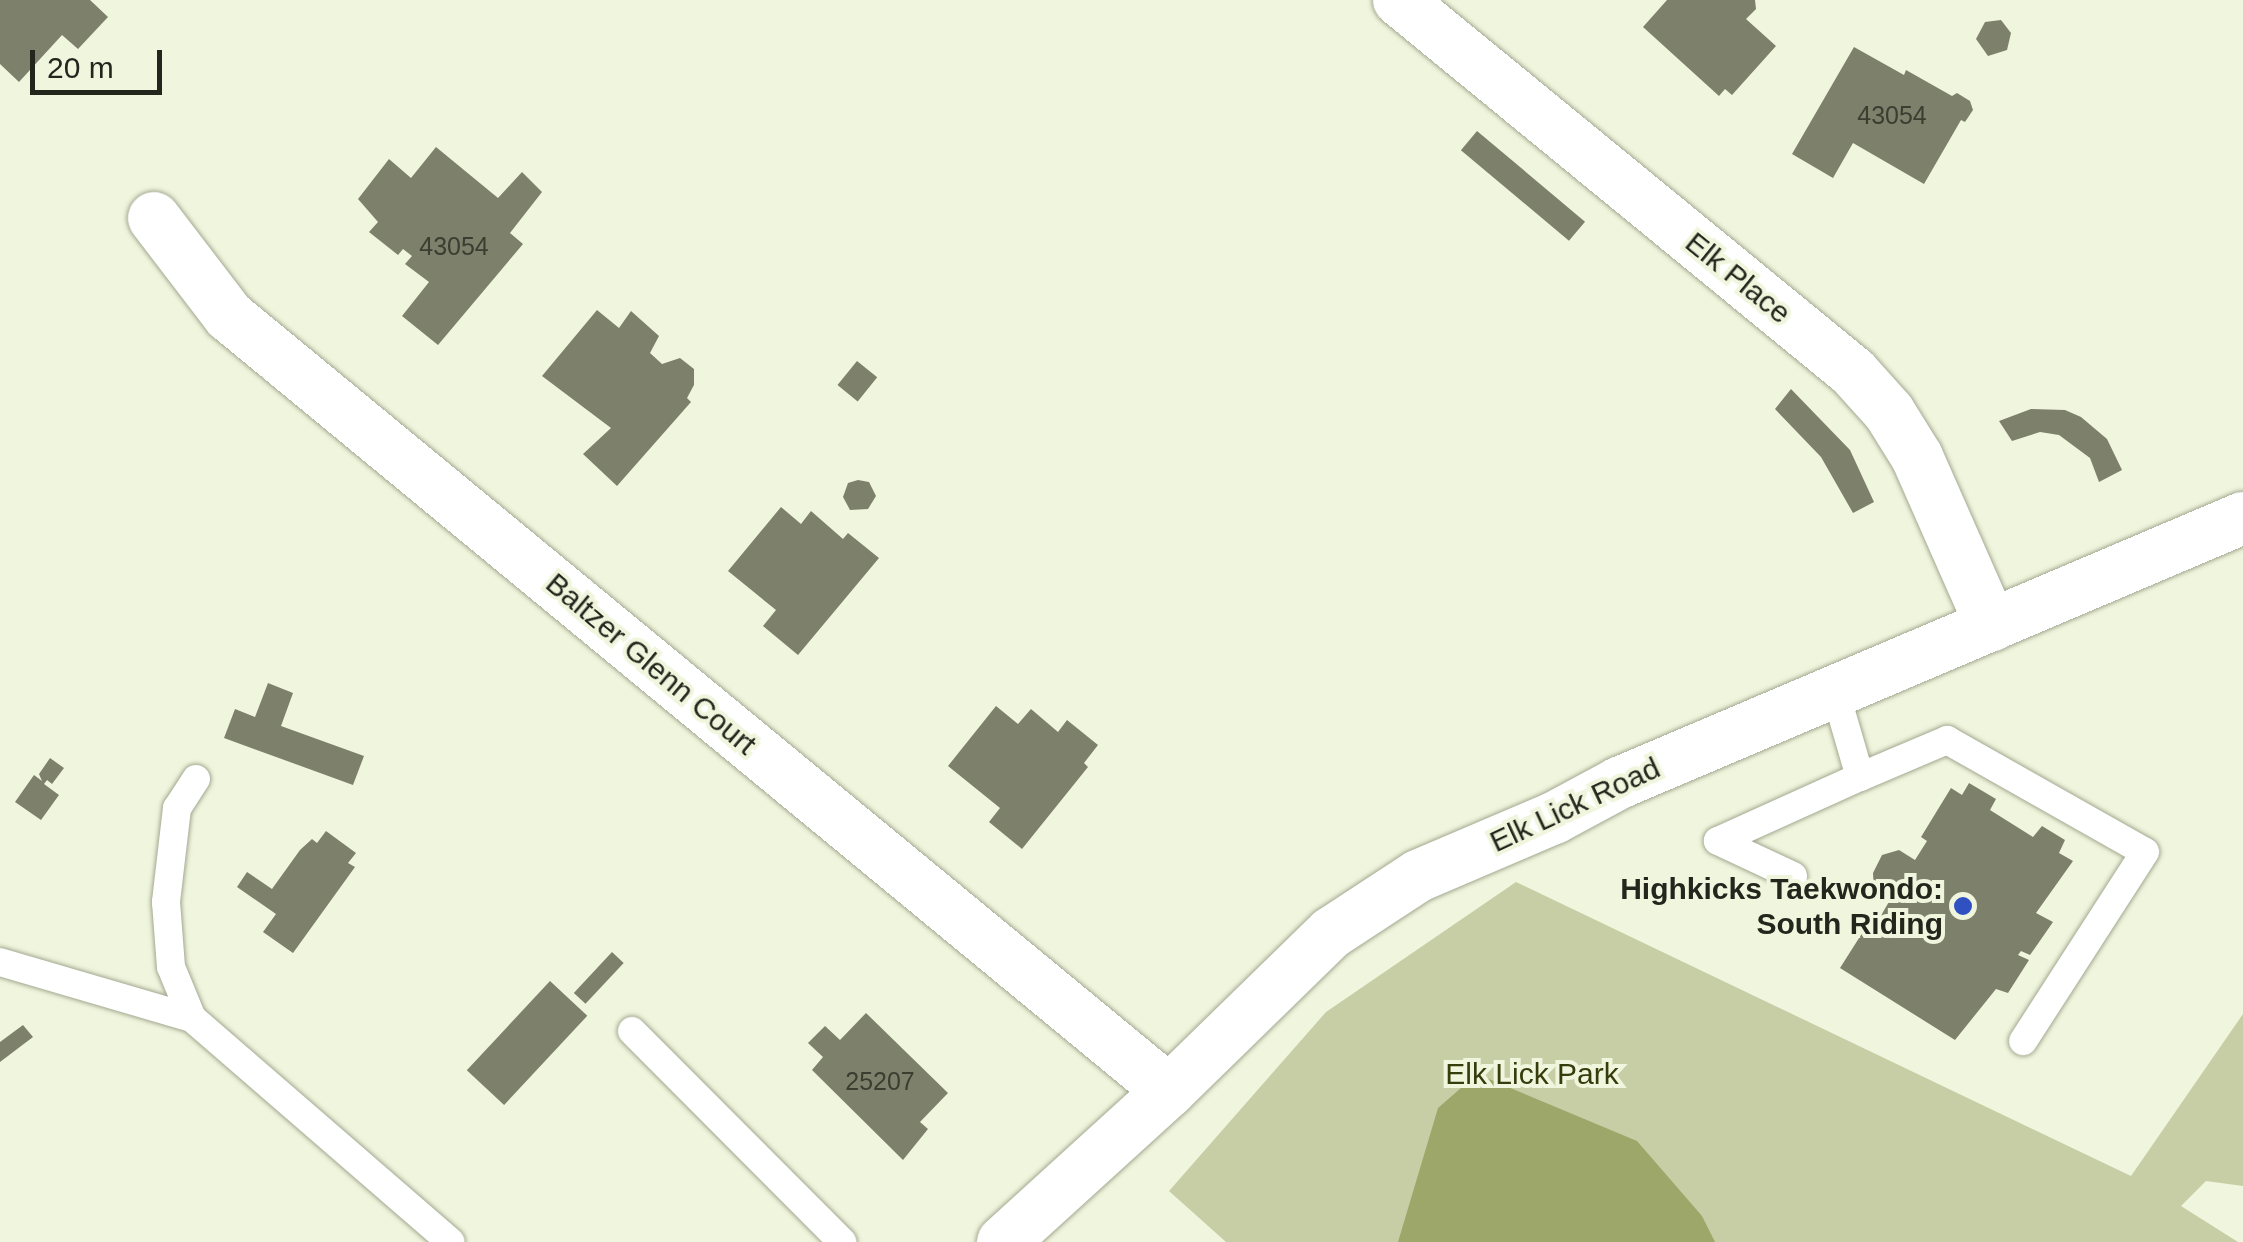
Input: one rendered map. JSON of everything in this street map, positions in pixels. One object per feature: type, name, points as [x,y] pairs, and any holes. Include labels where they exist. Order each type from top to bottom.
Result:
[{"type":"street","name":"Elk Place","points":[[1399,0],[1853,372],[1888,412],[1917,457],[1991,625]]},
{"type":"street","name":"Baltzer Glenn Court","points":[[154,218],[229,316],[1169,1092]]},
{"type":"street","name":"Elk Lick Road","points":[[1003,1242],[1169,1092],[1330,933],[1418,876],[1835,691],[2243,518]]},
{"type":"lane","points":[[1835,691],[1860,777]]},
{"type":"lane","points":[[1793,876],[1718,841],[1947,740],[2145,852],[2023,1041]]},
{"type":"lane","points":[[192,1018],[172,967],[166,902],[177,808],[196,779]]},
{"type":"lane","points":[[0,962],[192,1018],[450,1242]]},
{"type":"lane","points":[[632,1031],[842,1242]]},
{"type":"green space","name":"Elk Lick Park","points":[[1516,882],[2131,1176],[2243,1014],[2243,1186],[2206,1181],[2181,1206],[2238,1242],[1226,1242],[1169,1191],[1326,1012]]},
{"type":"shaded area","points":[[1477,1074],[1637,1141],[1702,1216],[1715,1242],[1398,1242],[1438,1108]]},
{"type":"building","points":[[0,0],[90,0],[108,17],[78,49],[62,35],[19,82],[0,64]]},
{"type":"building","points":[[1667,0],[1755,0],[1756,9],[1746,19],[1776,46],[1732,95],[1725,89],[1719,96],[1643,27]]},
{"type":"building","points":[[2001,20],[2011,33],[2007,50],[1988,56],[1976,39],[1985,22]]},
{"type":"building","points":[[1854,47],[1904,75],[1906,70],[1952,96],[1957,93],[1970,101],[1973,110],[1965,122],[1961,120],[1924,184],[1853,143],[1833,178],[1792,154]]},
{"type":"building","points":[[1477,131],[1585,222],[1569,241],[1461,150]]},
{"type":"building","points":[[436,147],[498,198],[522,172],[542,192],[510,233],[523,244],[438,345],[402,316],[429,282],[405,264],[412,256],[403,249],[398,255],[369,232],[378,222],[358,199],[389,159],[411,178]]},
{"type":"building","points":[[597,310],[619,328],[631,311],[659,336],[650,353],[662,364],[680,358],[694,369],[694,385],[687,398],[691,402],[617,486],[583,454],[611,428],[542,376]]},
{"type":"building","points":[[857,361],[877,377],[858,401],[837,385]]},
{"type":"building","points":[[1791,389],[1850,450],[1874,502],[1853,513],[1821,457],[1775,409]]},
{"type":"building","points":[[2031,409],[2065,410],[2081,417],[2107,439],[2122,470],[2099,482],[2090,458],[2059,435],[2040,432],[2012,441],[1999,421]]},
{"type":"building","points":[[869,482],[876,496],[868,509],[850,510],[843,497],[848,483]]},
{"type":"building","points":[[781,507],[801,524],[811,511],[843,539],[848,533],[879,558],[798,655],[763,626],[776,610],[728,571]]},
{"type":"building","points":[[268,683],[293,693],[281,726],[364,756],[353,785],[224,738],[235,709],[255,717]]},
{"type":"building","points":[[996,706],[1018,724],[1031,709],[1058,732],[1067,720],[1098,745],[1084,763],[1088,767],[1022,849],[989,822],[1000,808],[948,766]]},
{"type":"building","points":[[50,758],[64,768],[52,784],[47,780],[44,784],[59,795],[41,820],[15,802],[34,775],[42,781],[39,774]]},
{"type":"building","name":"Highkicks Taekwondo: South Riding","points":[[1969,783],[1996,799],[1990,810],[2033,837],[2042,826],[2065,840],[2059,853],[2073,861],[2036,913],[2053,922],[2030,955],[2021,951],[2018,955],[2029,960],[2008,993],[1996,989],[1955,1040],[1840,968],[1873,916],[1879,919],[1890,900],[1874,891],[1873,873],[1882,855],[1899,850],[1915,860],[1927,841],[1921,837],[1951,788],[1962,795]]},
{"type":"building","points":[[326,831],[356,853],[348,863],[355,867],[293,953],[263,932],[276,914],[237,887],[247,872],[272,889],[300,850],[312,839],[317,843]]},
{"type":"building","points":[[612,952],[624,963],[586,1004],[574,993]]},
{"type":"building","points":[[550,981],[587,1016],[504,1105],[467,1070]]},
{"type":"building","points":[[866,1013],[948,1093],[920,1122],[928,1129],[903,1160],[812,1070],[823,1057],[808,1043],[825,1026],[840,1040]]},
{"type":"building","points":[[23,1025],[33,1037],[0,1062],[0,1042]]},
{"type":"place","name":"Highkicks Taekwondo: South Riding","points":[[1963,906]]}]
